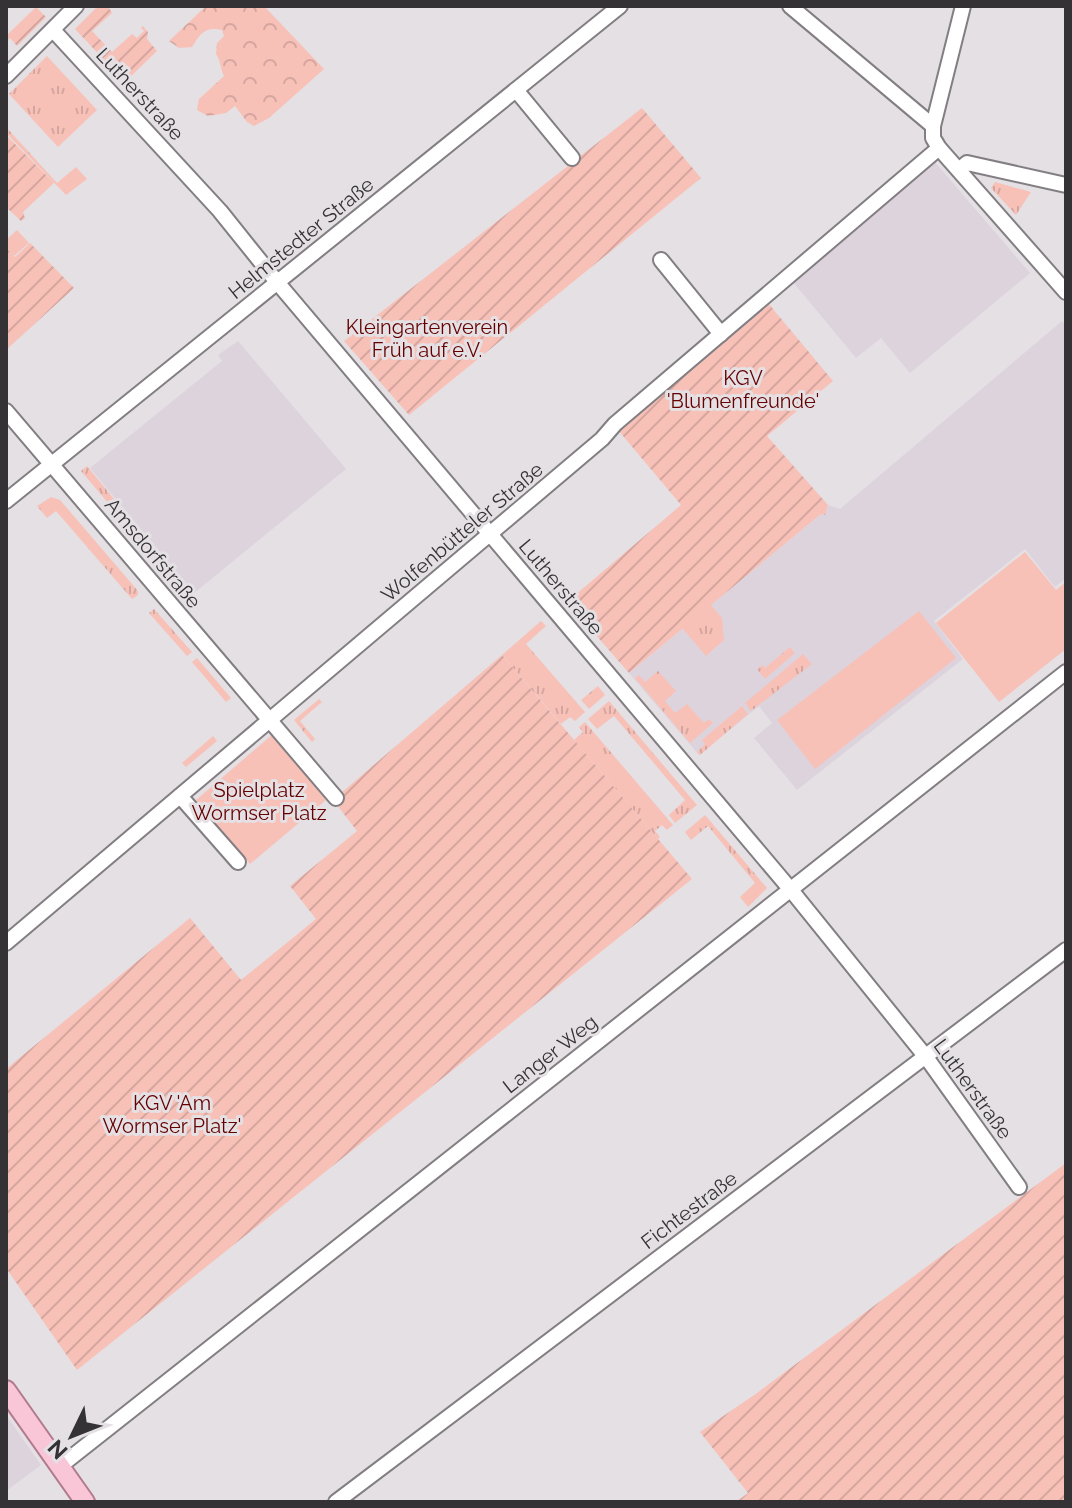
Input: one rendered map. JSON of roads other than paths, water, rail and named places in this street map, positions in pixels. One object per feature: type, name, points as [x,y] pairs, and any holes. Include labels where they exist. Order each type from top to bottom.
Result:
[{"type":"main road","points":[[6,1390],[85,1502]]},
{"type":"street","points":[[6,76],[76,6]]},
{"type":"street","name":"Helmstedter Straße","points":[[6,501],[620,6]]},
{"type":"street","points":[[790,6],[933,126]]},
{"type":"street","points":[[963,6],[933,126],[933,138],[1066,292]]},
{"type":"street","name":"Lutherstraße","points":[[53,30],[220,211],[791,890],[926,1057],[1019,1187]]},
{"type":"street","points":[[516,90],[572,158]]},
{"type":"street","name":"Wolfenbütteler Straße","points":[[6,943],[490,535],[939,148]]},
{"type":"street","points":[[959,170],[967,163],[983,165],[1066,185]]},
{"type":"street","points":[[661,260],[721,334]]},
{"type":"street","name":"Amsdorfstraße","points":[[6,411],[336,798]]},
{"type":"street","name":"Langer Weg","points":[[59,1467],[1066,672]]},
{"type":"street","points":[[180,796],[238,862]]},
{"type":"street","name":"Fichtestraße","points":[[336,1502],[1066,950]]},
{"type":"park label","name":"Kleingartenverein Früh auf e.V.","points":[[427,338]]},
{"type":"park label","name":"KGV 'Blumenfreunde'","points":[[743,390]]},
{"type":"park label","name":"Spielplatz Wormser Platz","points":[[259,802]]},
{"type":"park label","name":"KGV 'Am Wormser Platz'","points":[[172,1114]]}]
